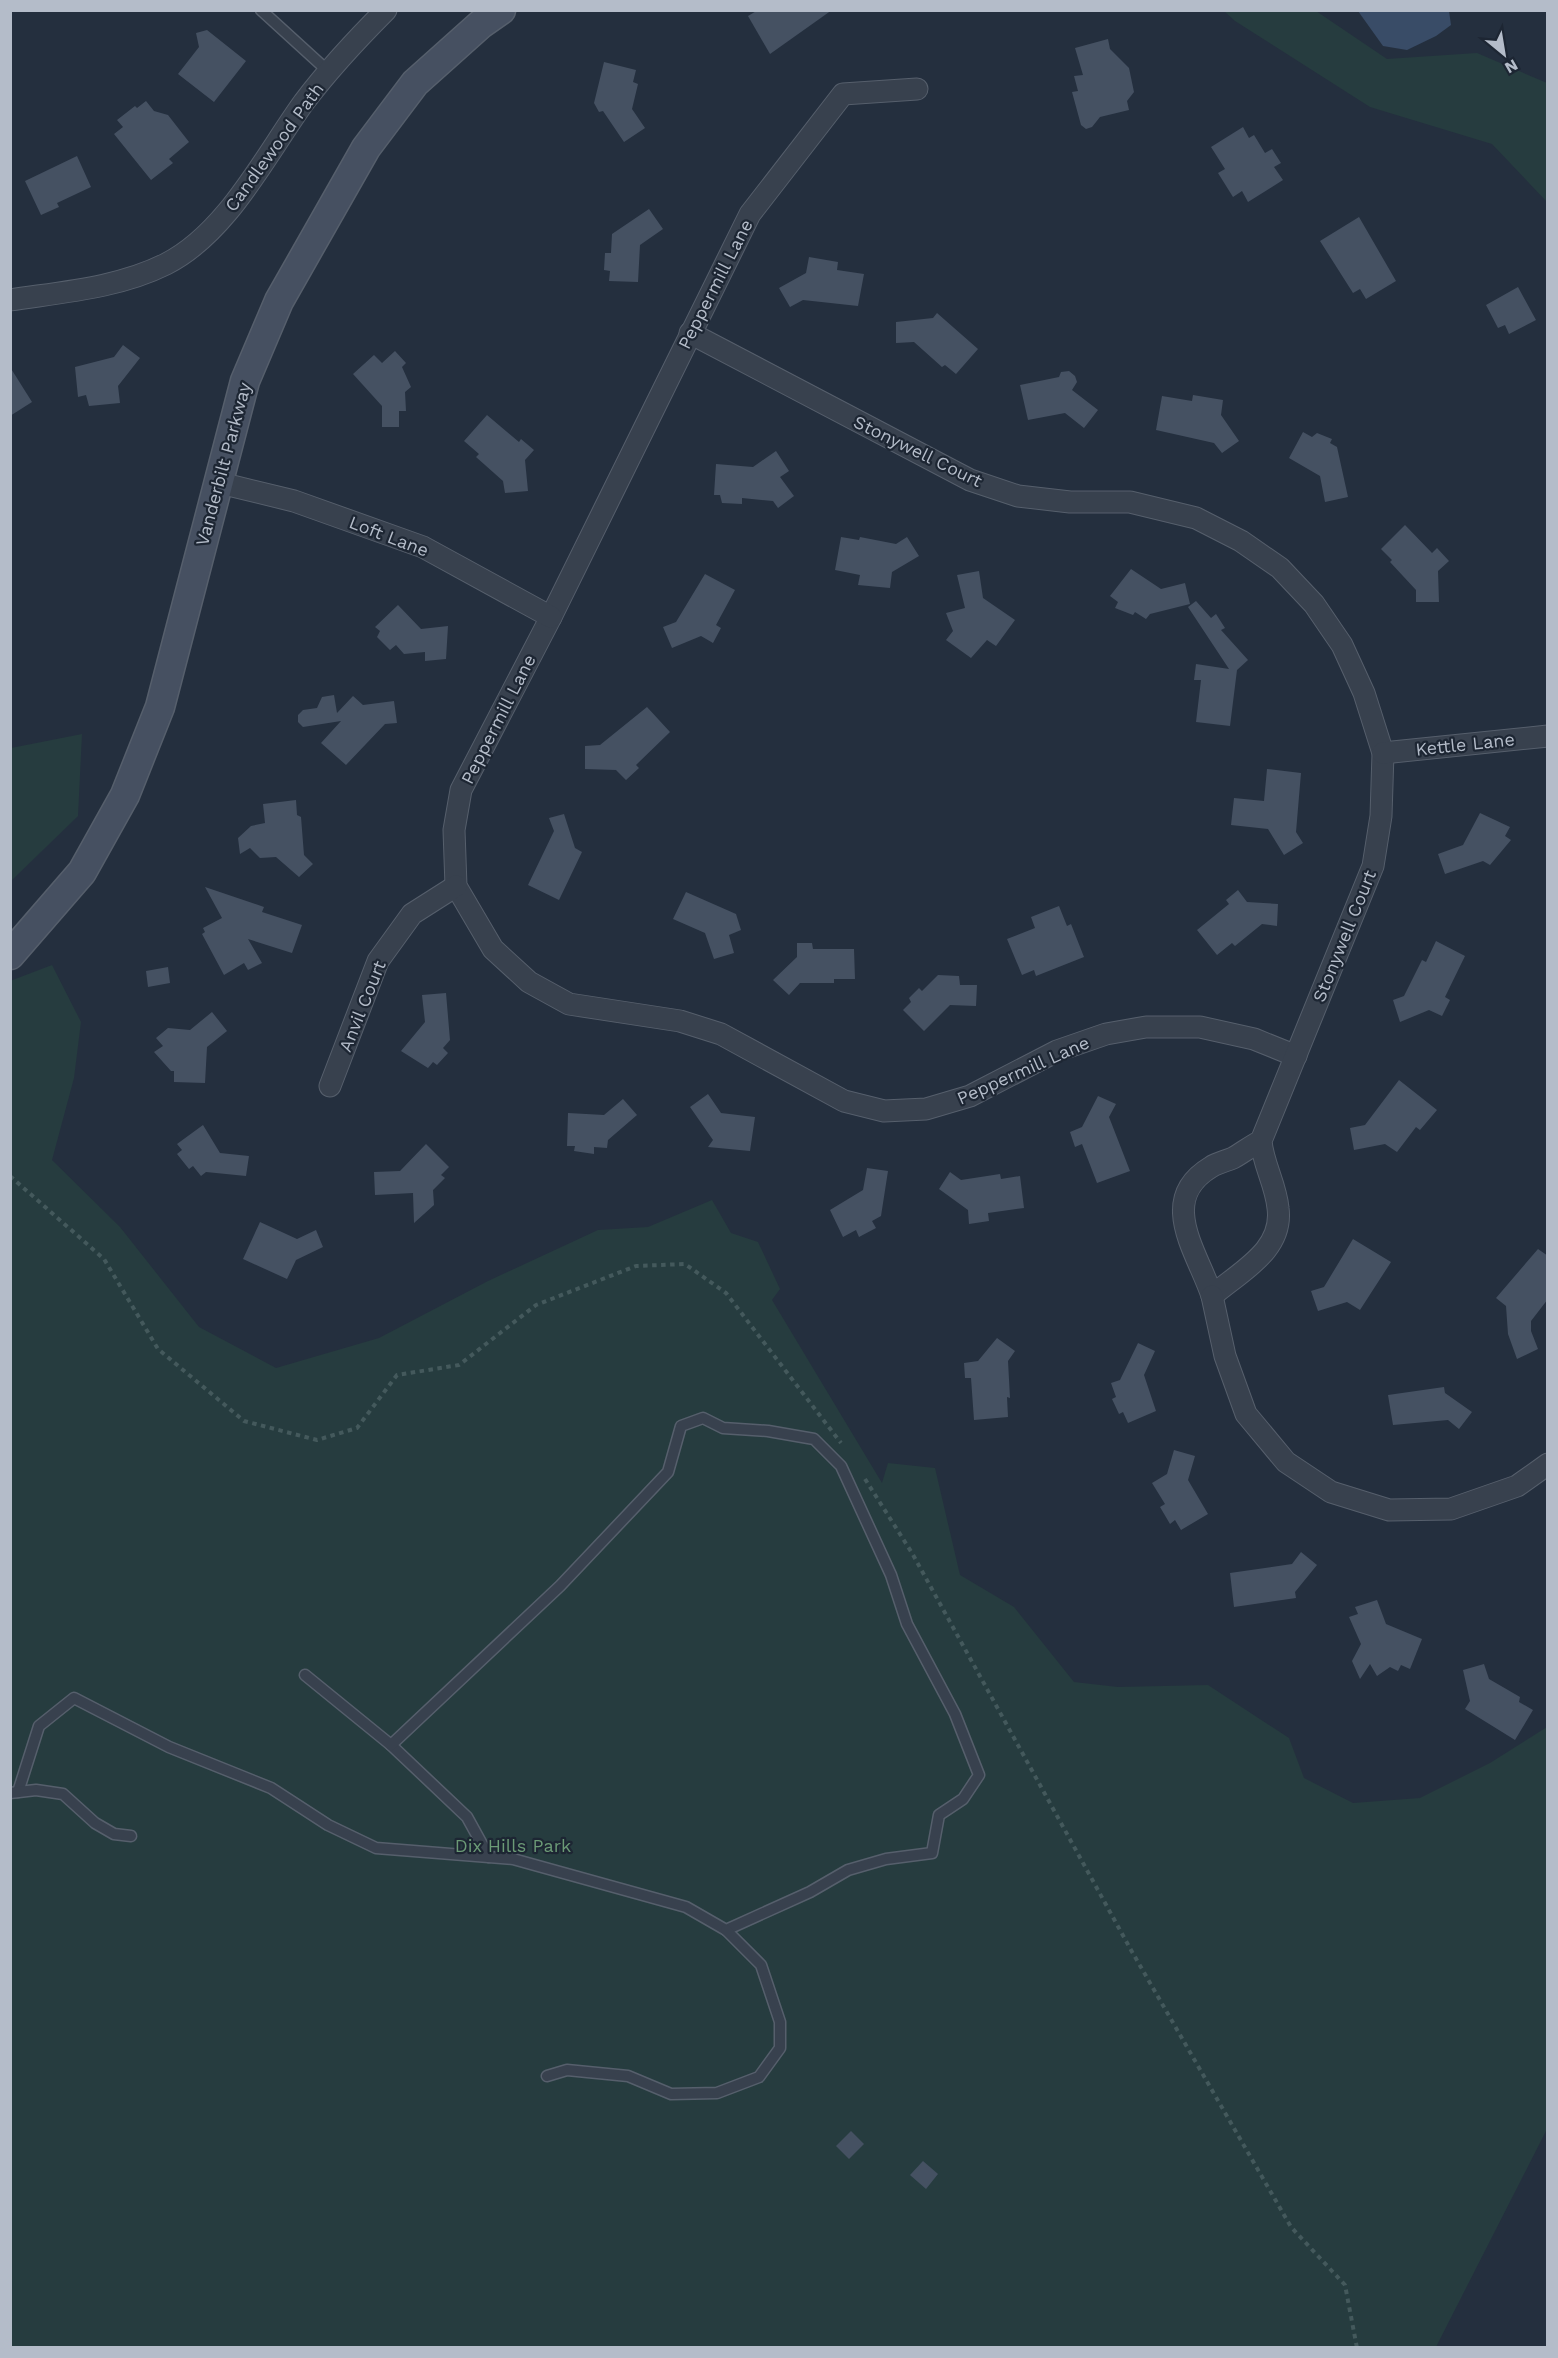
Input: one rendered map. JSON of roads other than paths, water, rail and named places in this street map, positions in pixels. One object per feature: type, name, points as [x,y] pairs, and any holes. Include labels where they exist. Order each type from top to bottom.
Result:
[{"type":"main road","name":"Vanderbilt Parkway","points":[[10,955],[82,872],[125,795],[160,707],[216,482],[252,361],[279,301],[366,148],[415,83],[483,15]]},
{"type":"street","name":"Candlewood Path","points":[[10,300],[126,280],[167,263],[207,232],[233,206],[305,101],[359,37],[386,10]]},
{"type":"street","name":"Peppermill Lane","points":[[917,89],[843,94],[750,214],[552,616],[461,790],[454,830],[456,886],[493,949],[529,982],[569,1004],[680,1021],[721,1034],[844,1101],[884,1111],[926,1109],[970,1096],[1058,1051],[1106,1034],[1146,1027],[1200,1027],[1254,1039],[1296,1056]]},
{"type":"street","name":"Stonywell Court","points":[[690,333],[970,480],[1018,496],[1071,502],[1130,502],[1196,518],[1241,541],[1280,568],[1314,604],[1342,645],[1364,693],[1383,753],[1381,816],[1373,866],[1261,1141]]},
{"type":"street","name":"Loft Lane","points":[[216,482],[294,501],[371,526],[423,547],[552,616]]},
{"type":"street","name":"Kettle Lane","points":[[1383,753],[1548,736]]},
{"type":"street","name":"Anvil Court","points":[[330,1086],[378,961],[412,914],[456,886]]},
{"type":"street","points":[[1212,1296],[1267,1250],[1277,1230],[1278,1208],[1262,1156],[1261,1141],[1211,1167],[1194,1181],[1184,1201],[1183,1224],[1212,1296],[1225,1356],[1246,1414],[1286,1462],[1331,1492],[1389,1509],[1450,1509],[1517,1486],[1548,1464]]},
{"type":"lane","points":[[261,10],[329,72]]},
{"type":"lane","points":[[391,1745],[560,1586],[668,1472],[681,1426],[703,1418],[723,1428],[768,1431],[814,1439],[841,1466],[891,1575],[907,1624],[955,1714],[979,1775],[963,1799],[939,1815],[932,1853],[886,1859],[848,1870],[810,1892],[726,1930]]},
{"type":"lane","points":[[305,1676],[391,1745],[467,1817],[489,1857]]},
{"type":"lane","points":[[131,1836],[114,1834],[95,1822],[63,1794],[36,1790],[14,1792],[39,1726],[74,1698],[169,1747],[271,1788],[328,1825],[376,1848],[513,1859],[686,1907],[726,1930],[761,1965],[780,2022],[780,2048],[759,2077],[717,2093],[671,2094],[628,2076],[567,2070],[547,2076]]},
{"type":"water","points":[[1358,11],[1449,11],[1451,25],[1436,36],[1407,50],[1383,46]]},
{"type":"park label","name":"Dix Hills Park","points":[[513,1845]]}]
